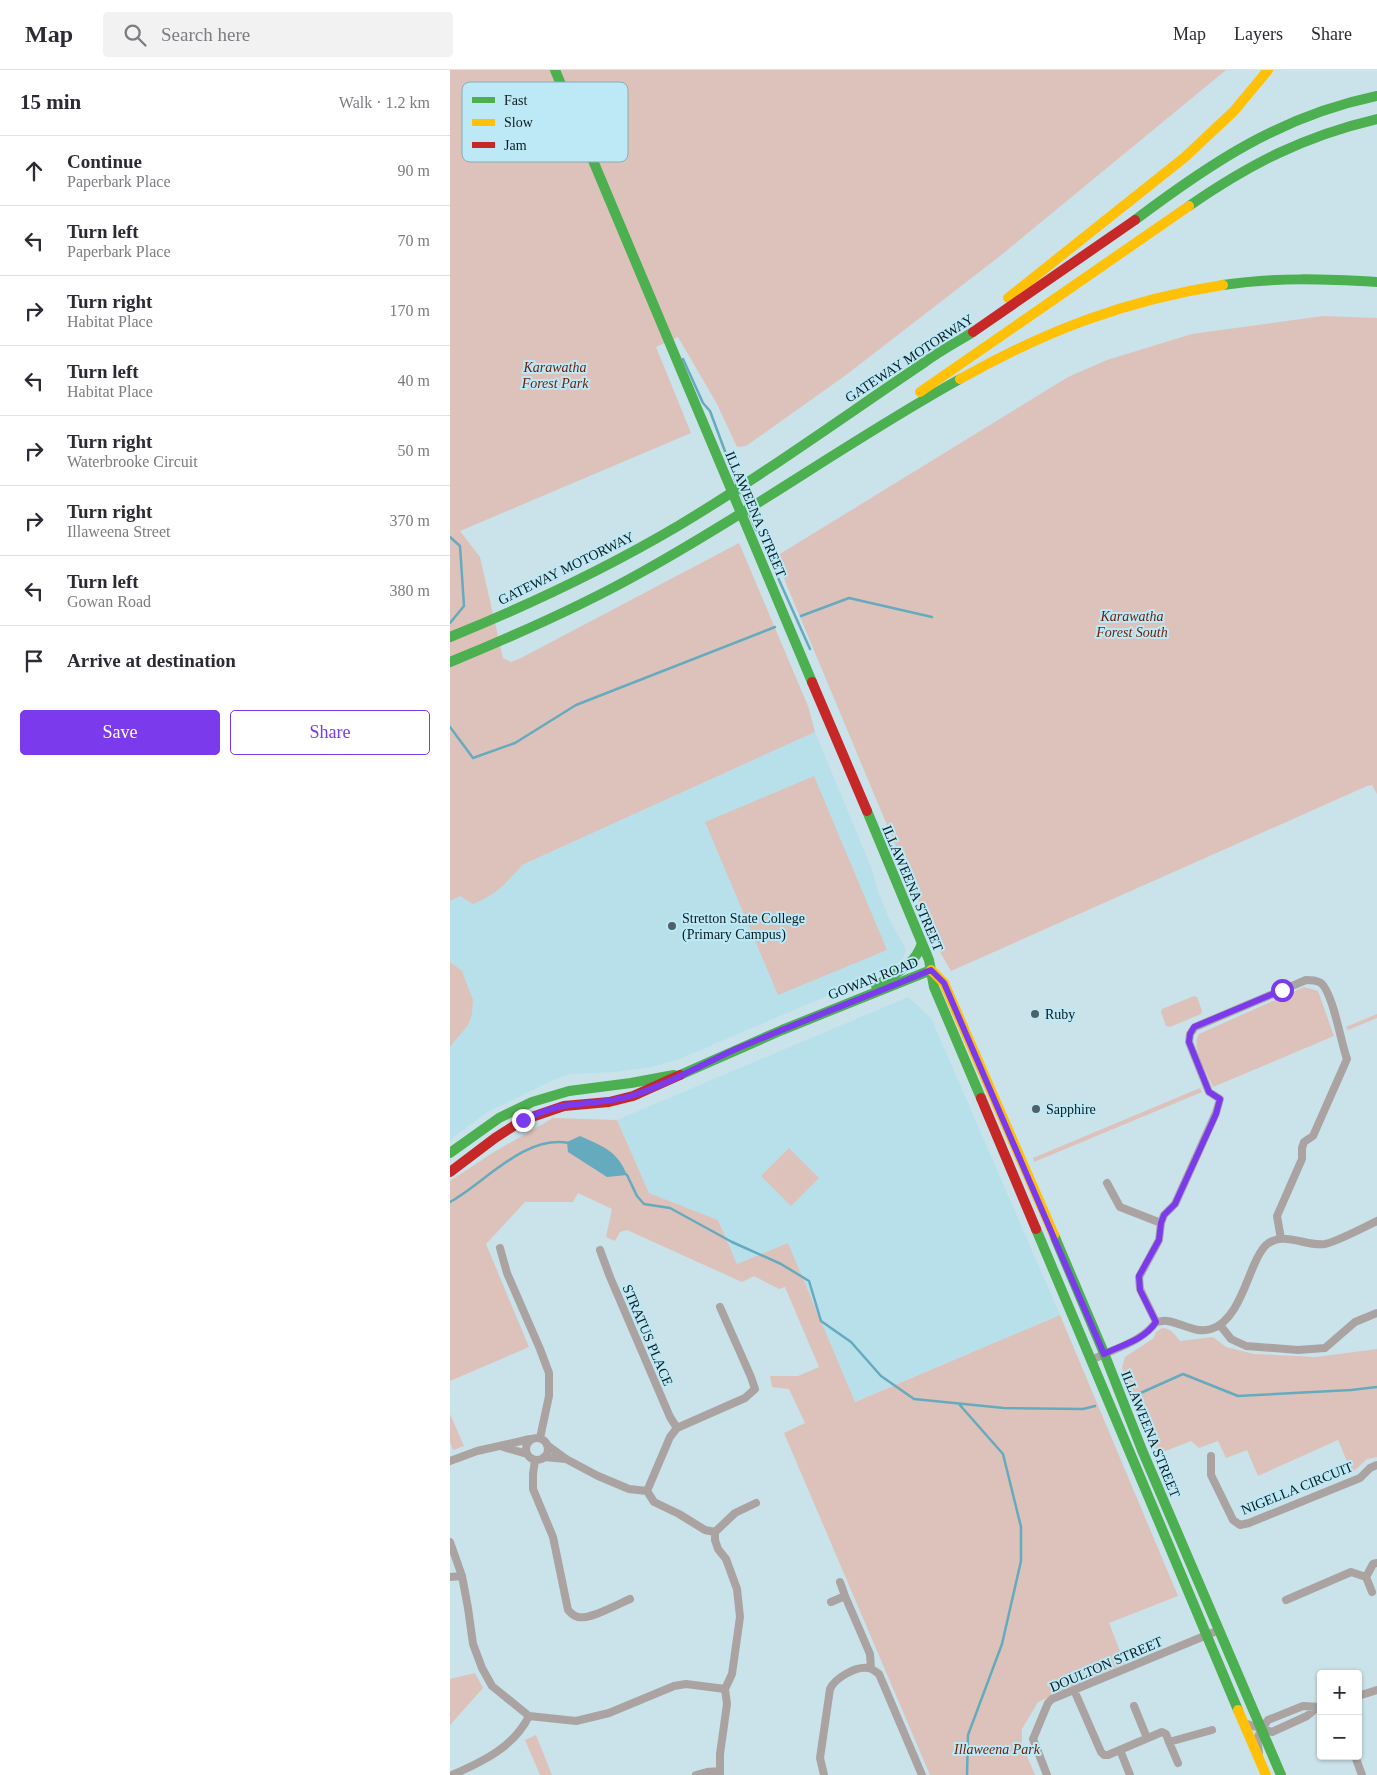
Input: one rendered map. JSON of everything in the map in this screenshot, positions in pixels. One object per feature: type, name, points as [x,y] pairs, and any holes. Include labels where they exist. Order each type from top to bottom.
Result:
[{"type":"main road","name":"ILLAWEENA STREET","points":[[555,70],[560,82]]},
{"type":"main road","points":[[927,360],[941,346],[1026,284],[1185,157],[1234,111],[1268,70]]},
{"type":"main road","name":"GATEWAY MOTORWAY","points":[[450,637],[510,612],[608,564],[709,507],[927,360],[1030,294],[1204,170],[1240,147],[1277,128],[1339,105],[1377,96]]},
{"type":"main road","points":[[860,437],[872,424],[1213,189],[1267,157],[1304,141],[1335,129],[1377,119]]},
{"type":"main road","name":"ILLAWEENA STREET","points":[[593,162],[922,943],[931,970],[934,987],[1266,1775]]},
{"type":"main road","points":[[450,662],[519,633],[610,590],[718,527],[860,437],[877,429],[945,387],[1016,349],[1092,317],[1165,296],[1253,282],[1292,279],[1336,279],[1377,282]]},
{"type":"main road","points":[[857,999],[902,971],[916,956],[922,943]]},
{"type":"main road","name":"ILLAWEENA STREET","points":[[931,970],[944,983],[1020,1157],[1280,1775]]},
{"type":"main road","name":"GOWAN ROAD","points":[[450,1172],[495,1138],[523,1120],[564,1106],[609,1102],[633,1096],[782,1030],[931,970]]},
{"type":"main road","name":"GOWAN ROAD","points":[[450,1153],[472,1135],[507,1112],[546,1096],[590,1087],[626,1084],[687,1072]]},
{"type":"main road","points":[[1008,1162],[1020,1157]]},
{"type":"main road","points":[[1066,1298],[1075,1286]]},
{"type":"street","points":[[1156,1322],[1140,1290],[1139,1276],[1159,1240],[1164,1215],[1175,1204],[1216,1114],[1220,1099],[1209,1092],[1189,1042],[1190,1034],[1194,1027],[1306,980],[1315,980],[1323,985],[1335,1013],[1342,1048],[1347,1059],[1313,1136],[1304,1142],[1302,1160],[1276,1216],[1281,1239]]},
{"type":"street","points":[[1107,1183],[1120,1207],[1161,1223]]},
{"type":"street","points":[[1092,1360],[1140,1338],[1150,1331],[1156,1322],[1166,1320],[1192,1329],[1210,1330],[1224,1323],[1233,1311],[1258,1256],[1265,1246],[1284,1238],[1311,1244],[1326,1244],[1377,1221]]},
{"type":"street","points":[[500,1248],[507,1274],[549,1373],[549,1396],[540,1438]]},
{"type":"street","name":"STRATUS PLACE","points":[[600,1250],[670,1417],[677,1428]]},
{"type":"street","points":[[647,1491],[670,1437],[677,1428],[745,1398],[755,1389],[752,1377],[720,1307]]},
{"type":"street","points":[[1220,1325],[1231,1339],[1246,1346],[1298,1350],[1324,1348],[1355,1322],[1377,1313]]},
{"type":"street","points":[[450,1461],[477,1451],[540,1438]]},
{"type":"street","points":[[540,1438],[566,1459],[629,1490],[647,1491]]},
{"type":"street","points":[[527,1454],[526,1444],[530,1440]]},
{"type":"street","points":[[544,1457],[548,1451],[547,1444]]},
{"type":"street","points":[[502,1446],[527,1454],[535,1460]]},
{"type":"street","name":"NIGELLA CIRCUIT","points":[[1211,1456],[1212,1474],[1233,1520],[1240,1525],[1360,1478],[1370,1468],[1377,1465]]},
{"type":"street","points":[[535,1460],[544,1457],[566,1459]]},
{"type":"street","points":[[535,1460],[533,1489],[553,1537],[565,1603],[568,1610],[573,1616],[579,1618],[588,1617],[630,1599]]},
{"type":"street","points":[[647,1491],[654,1502],[679,1514],[705,1530],[715,1532]]},
{"type":"street","points":[[696,1775],[707,1772],[720,1773],[728,1704],[725,1689],[732,1674],[740,1617],[737,1589],[726,1559],[718,1549],[715,1532],[735,1514],[756,1503]]},
{"type":"street","points":[[450,1542],[462,1576],[473,1644],[482,1668],[492,1686],[529,1716],[576,1721],[609,1713],[674,1686],[686,1684],[725,1689]]},
{"type":"street","points":[[1366,1577],[1373,1564],[1377,1563]]},
{"type":"street","points":[[1286,1600],[1351,1572],[1366,1577],[1372,1592]]},
{"type":"street","points":[[450,1577],[462,1576]]},
{"type":"street","points":[[840,1582],[870,1654],[870,1668]]},
{"type":"street","points":[[831,1602],[845,1596]]},
{"type":"street","name":"DOULTON STREET","points":[[1047,1775],[1033,1739],[1048,1703],[1052,1699],[1219,1630]]},
{"type":"street","points":[[824,1775],[820,1758],[830,1690],[838,1678],[861,1668],[870,1668],[879,1674],[922,1775]]},
{"type":"street","points":[[1074,1690],[1104,1756],[1108,1756],[1162,1732],[1166,1734],[1178,1763]]},
{"type":"street","points":[[1362,1695],[1377,1690]]},
{"type":"street","points":[[1134,1706],[1147,1738]]},
{"type":"street","points":[[1260,1762],[1257,1739],[1268,1720],[1303,1706],[1317,1707]]},
{"type":"street","points":[[1244,1723],[1261,1730],[1273,1732],[1307,1716],[1317,1709]]},
{"type":"street","points":[[1254,1712],[1268,1720]]},
{"type":"street","points":[[452,1775],[481,1762],[503,1748],[523,1728],[529,1716]]},
{"type":"street","points":[[1169,1742],[1212,1730]]},
{"type":"street","points":[[1268,1745],[1273,1732]]},
{"type":"street","points":[[1120,1750],[1130,1775]]},
{"type":"street","points":[[1356,1760],[1362,1775]]},
{"type":"shaded area","name":"Stretton State College (Primary Campus)","points":[[815,732],[873,872],[877,889],[888,916],[906,950],[903,958],[893,967],[883,972],[677,1060],[651,1067],[615,1072],[569,1074],[551,1081],[486,1113],[450,1140],[450,898]]},
{"type":"shaded area","points":[[908,997],[931,1018],[1060,1315],[854,1402],[788,1243],[737,1265],[718,1220],[649,1193],[617,1120]]},
{"type":"shaded area","points":[[580,1136],[614,1154],[627,1175],[607,1177],[568,1152],[567,1142]]},
{"type":"green space","name":"Karawatha Forest Park","points":[[450,70],[1226,70],[1000,256],[846,375],[746,446],[737,447],[717,404],[678,337],[656,347],[691,433],[460,531],[480,557],[503,658],[511,662],[739,543],[808,706],[815,732],[522,865],[500,888],[473,904],[460,896],[450,901]]},
{"type":"green space","name":"Karawatha Forest South","points":[[1323,316],[1377,318],[1377,794],[1372,785],[1367,786],[951,971],[940,952],[775,557],[1068,377],[1107,360],[1192,334]]},
{"type":"green space","points":[[814,776],[887,950],[778,995],[705,822]]},
{"type":"green space","points":[[450,962],[462,971],[473,1000],[472,1014],[468,1025],[450,1047]]},
{"type":"green space","points":[[1304,987],[1318,991],[1334,1036],[1213,1087],[1198,1053],[1197,1040],[1199,1034]]},
{"type":"green space","points":[[1194,996],[1197,997],[1202,1011],[1201,1014],[1170,1027],[1166,1026],[1161,1012],[1162,1009]]},
{"type":"green space","points":[[1377,1014],[1377,1018],[1348,1030],[1346,1027]]},
{"type":"green space","points":[[1200,1088],[1202,1092],[1034,1162],[1033,1158]]},
{"type":"green space","name":"Illaweena Park","points":[[553,1118],[617,1120],[649,1193],[718,1220],[737,1264],[788,1243],[855,1402],[1060,1315],[1178,1596],[1109,1623],[1125,1664],[1038,1702],[1022,1729],[1022,1744],[1035,1775],[930,1775],[784,1433],[805,1423],[789,1389],[772,1387],[770,1376],[798,1376],[819,1367],[785,1287],[779,1289],[754,1276],[742,1282],[627,1230],[620,1232],[615,1241],[606,1237],[612,1209],[578,1193],[573,1202],[525,1202],[486,1244],[529,1347],[450,1381],[450,1181],[494,1152]]},
{"type":"green space","points":[[789,1148],[819,1178],[791,1206],[761,1176]]},
{"type":"green space","points":[[1162,1328],[1170,1331],[1180,1341],[1213,1337],[1226,1347],[1254,1354],[1316,1357],[1377,1349],[1377,1457],[1367,1459],[1352,1473],[1338,1440],[1258,1476],[1247,1450],[1226,1458],[1218,1441],[1199,1448],[1191,1441],[1158,1454],[1122,1368],[1125,1357],[1154,1338],[1156,1332]]},
{"type":"green space","points":[[450,1414],[464,1446],[453,1450],[450,1442]]},
{"type":"green space","points":[[475,1673],[483,1688],[450,1725],[450,1679]]},
{"type":"green space","points":[[536,1735],[552,1775],[540,1775],[525,1740]]},
{"type":"waterway","points":[[683,359],[703,403],[710,411],[726,454]]},
{"type":"waterway","points":[[729,463],[737,485]]},
{"type":"waterway","points":[[740,492],[746,505]]},
{"type":"waterway","points":[[749,513],[756,530],[764,535]]},
{"type":"waterway","points":[[450,537],[460,546],[464,606],[450,623]]},
{"type":"waterway","points":[[768,554],[771,563]]},
{"type":"waterway","points":[[775,571],[810,649]]},
{"type":"waterway","points":[[801,616],[849,598],[932,617]]},
{"type":"waterway","points":[[450,727],[473,758],[515,743],[576,705],[775,627]]},
{"type":"waterway","points":[[450,1202],[521,1153],[536,1146],[552,1142],[569,1143]]},
{"type":"waterway","points":[[624,1173],[627,1175],[637,1196],[644,1204],[670,1208],[732,1242],[781,1264],[809,1281],[821,1321],[851,1342],[881,1376],[914,1399],[1004,1408],[1083,1409],[1095,1406]]},
{"type":"waterway","points":[[1136,1395],[1183,1374],[1238,1396],[1377,1387]]},
{"type":"waterway","points":[[959,1404],[1003,1454],[1021,1527],[1021,1561],[1002,1644],[968,1735],[967,1775]]},
{"type":"traffic: fast","points":[[555,70],[560,82]]},
{"type":"traffic: fast","points":[[1135,220],[1192,179],[1249,144],[1310,116],[1377,96]]},
{"type":"traffic: fast","points":[[1189,206],[1256,164],[1279,153],[1325,134],[1377,119]]},
{"type":"traffic: fast","points":[[594,162],[812,682]]},
{"type":"traffic: fast","points":[[1223,285],[1281,280],[1377,282]]},
{"type":"traffic: fast","points":[[450,637],[566,586],[678,526],[741,487],[931,358],[973,332]]},
{"type":"traffic: fast","points":[[450,662],[548,620],[642,572],[683,549],[880,426],[960,379]]},
{"type":"traffic: fast","points":[[867,811],[929,960],[934,987],[981,1098]]},
{"type":"traffic: fast","points":[[876,986],[897,973],[915,958],[922,943]]},
{"type":"traffic: fast","points":[[680,1075],[782,1030],[931,970]]},
{"type":"traffic: fast","points":[[450,1153],[499,1118],[532,1102],[569,1091],[674,1075]]},
{"type":"traffic: fast","points":[[1036,1229],[1238,1710]]},
{"type":"traffic: fast","points":[[1054,1235],[1104,1353],[1142,1450],[1281,1775]]},
{"type":"traffic: slow","points":[[1008,298],[1185,157],[1234,111],[1268,70]]},
{"type":"traffic: slow","points":[[920,392],[1189,206]]},
{"type":"traffic: slow","points":[[960,379],[1023,346],[1087,320],[1153,299],[1223,285]]},
{"type":"traffic: slow","points":[[931,970],[944,983],[1054,1235]]},
{"type":"traffic: slow","points":[[1238,1710],[1266,1775]]},
{"type":"traffic: jam","points":[[973,332],[1135,220]]},
{"type":"traffic: jam","points":[[812,682],[867,811]]},
{"type":"traffic: jam","points":[[450,1172],[495,1138],[523,1120],[564,1106],[609,1102],[633,1096],[680,1075]]},
{"type":"traffic: jam","points":[[981,1098],[1036,1229]]},
{"type":"place","name":"Stretton State College (Primary Campus)","points":[[672,926]]},
{"type":"place","name":"Ruby","points":[[1035,1014]]},
{"type":"place","name":"Sapphire","points":[[1036,1109]]},
{"type":"route","points":[[523,1120],[564,1106],[609,1102],[633,1096],[782,1030],[931,970],[944,983],[1104,1354],[1140,1338],[1150,1331],[1156,1322],[1140,1290],[1139,1276],[1159,1240],[1164,1215],[1175,1204],[1216,1114],[1220,1099],[1209,1092],[1189,1042],[1190,1034],[1194,1027],[1282,990]]}]
